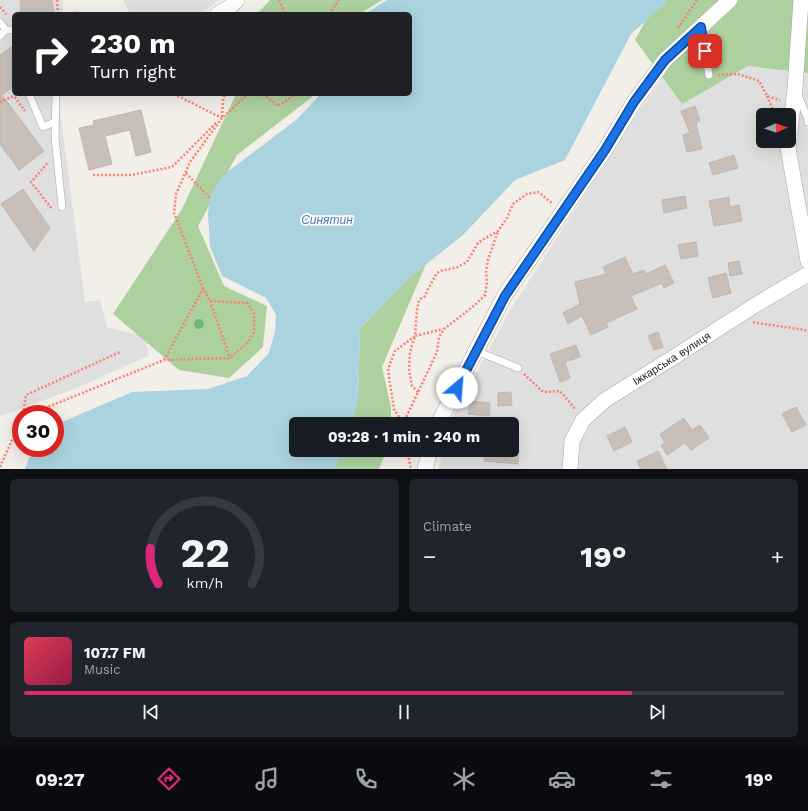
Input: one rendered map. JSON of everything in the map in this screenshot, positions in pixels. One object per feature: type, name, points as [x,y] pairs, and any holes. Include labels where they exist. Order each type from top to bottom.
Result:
[{"type":"street","points":[[221,12],[237,0]]},
{"type":"street","points":[[442,417],[505,296],[605,150],[634,102],[665,60],[730,0]]},
{"type":"street","points":[[788,0],[803,6],[794,105],[788,148],[808,261]]},
{"type":"street","name":"Іжкарська вулиця","points":[[570,469],[572,441],[583,420],[605,400],[738,316],[808,274]]},
{"type":"street","points":[[425,469],[428,457]]},
{"type":"lane","points":[[0,22],[6,30]]},
{"type":"lane","points":[[701,27],[710,75]]},
{"type":"lane","points":[[0,36],[6,30],[12,30]]},
{"type":"lane","points":[[795,89],[808,122]]},
{"type":"lane","points":[[30,96],[43,127],[55,122]]},
{"type":"lane","points":[[56,96],[55,137],[62,207]]},
{"type":"lane","points":[[476,351],[518,368]]},
{"type":"path","points":[[57,0],[58,12]]},
{"type":"path","points":[[279,0],[284,12]]},
{"type":"path","points":[[330,12],[339,0]]},
{"type":"path","points":[[710,75],[738,74],[759,81],[772,108]]},
{"type":"path","points":[[0,102],[13,96]]},
{"type":"path","points":[[16,96],[27,115]]},
{"type":"path","points":[[178,96],[222,118]]},
{"type":"path","points":[[224,96],[222,118],[190,162],[176,194],[174,213],[203,288],[210,301],[230,358]]},
{"type":"path","points":[[94,175],[131,174],[172,167],[246,96]]},
{"type":"path","points":[[266,96],[278,106],[293,96]]},
{"type":"path","points":[[767,96],[794,105]]},
{"type":"path","points":[[47,159],[46,165],[31,182],[55,212]]},
{"type":"path","points":[[186,173],[210,198]]},
{"type":"path","points":[[406,417],[438,352],[439,338],[444,329],[475,305],[485,295],[488,260],[498,231],[507,218],[513,204],[527,194],[538,192],[563,212]]},
{"type":"path","points":[[418,392],[412,386],[410,352],[415,336],[419,300],[425,296],[437,273],[458,267],[467,262],[478,243],[498,231]]},
{"type":"path","points":[[164,360],[203,288]]},
{"type":"path","points":[[52,405],[164,360],[230,358],[248,342],[254,332],[254,314],[247,303],[210,301]]},
{"type":"path","points":[[738,316],[757,323],[805,330],[808,332]]},
{"type":"path","points":[[399,417],[394,409],[388,369],[395,351],[415,336],[444,329]]},
{"type":"path","points":[[24,405],[26,396],[120,352]]},
{"type":"path","points":[[518,368],[543,392],[560,391],[583,420]]},
{"type":"path","points":[[0,467],[12,440]]},
{"type":"path","points":[[408,457],[411,469]]},
{"type":"shaded area","points":[[0,0],[63,0],[63,12],[12,12],[12,96],[60,96],[60,110],[85,302],[100,300],[107,327],[146,337],[148,356],[72,390],[30,405],[12,405],[12,412],[0,416]]},
{"type":"shaded area","points":[[123,0],[219,0],[203,12],[129,12]]},
{"type":"shaded area","points":[[808,0],[808,469],[438,469],[442,457],[519,457],[519,417],[453,417],[455,412],[509,312],[645,102],[685,50]]},
{"type":"green space","points":[[270,0],[382,0],[363,12],[259,12]]},
{"type":"green space","points":[[657,0],[808,0],[808,73],[748,66],[682,104],[635,40]]},
{"type":"green space","points":[[235,96],[312,96],[237,155],[198,226],[224,286],[267,306],[263,347],[229,378],[179,370],[113,314],[182,209]]},
{"type":"green space","points":[[426,264],[382,367],[391,407],[391,417],[352,417],[358,401],[360,328],[409,278]]},
{"type":"green space","points":[[339,457],[384,457],[379,469],[335,469]]},
{"type":"water","name":"Синятин","points":[[387,0],[666,0],[665,4],[631,34],[565,160],[515,180],[464,234],[409,278],[360,328],[358,401],[352,417],[289,417],[289,457],[339,457],[335,469],[25,469],[30,457],[64,457],[64,421],[132,392],[208,389],[247,376],[269,353],[275,331],[276,315],[266,298],[222,276],[210,246],[208,214],[210,198],[215,186],[226,173],[296,120],[319,96],[412,96],[412,12],[368,12]]},
{"type":"building","points":[[20,0],[52,0],[54,12],[21,12]]},
{"type":"building","points":[[12,46],[12,88],[2,95],[44,151],[19,170],[0,144],[0,55]]},
{"type":"building","points":[[695,106],[700,121],[696,123],[702,149],[687,152],[683,135],[690,133],[681,111]]},
{"type":"building","points":[[141,110],[151,152],[136,156],[130,130],[105,136],[112,164],[89,170],[79,128],[94,125],[93,121]]},
{"type":"building","points":[[734,155],[738,168],[713,175],[709,163]]},
{"type":"building","points":[[23,189],[50,228],[34,251],[1,204]]},
{"type":"building","points":[[685,196],[687,208],[664,213],[662,200]]},
{"type":"building","points":[[729,197],[730,207],[739,205],[742,221],[714,226],[709,201]]},
{"type":"building","points":[[696,242],[698,256],[681,259],[678,245]]},
{"type":"building","points":[[625,257],[633,274],[644,270],[646,274],[665,265],[674,283],[664,288],[662,283],[631,296],[637,309],[606,323],[608,327],[591,335],[582,316],[568,324],[563,313],[580,304],[575,282],[606,274],[603,267]]},
{"type":"building","points":[[739,261],[742,274],[730,276],[728,263]]},
{"type":"building","points":[[726,273],[731,293],[713,298],[708,278]]},
{"type":"building","points":[[658,332],[663,347],[654,350],[648,336]]},
{"type":"building","points":[[576,345],[580,357],[565,362],[570,378],[560,382],[550,354]]},
{"type":"building","points":[[511,392],[512,405],[498,406],[498,393]]},
{"type":"building","points":[[470,401],[490,403],[489,416],[468,414]]},
{"type":"building","points":[[796,407],[806,425],[792,432],[782,414]]},
{"type":"building","points":[[684,418],[692,430],[700,425],[709,438],[691,450],[685,443],[667,455],[661,445],[665,443],[660,434]]},
{"type":"building","points":[[625,427],[632,442],[614,451],[607,436]]},
{"type":"building","points":[[658,451],[667,469],[641,469],[637,461]]},
{"type":"building","points":[[484,457],[518,457],[518,464],[484,461]]},
{"type":"route","points":[[457,388],[505,296],[605,150],[634,102],[665,60],[701,27],[705,51]]}]
